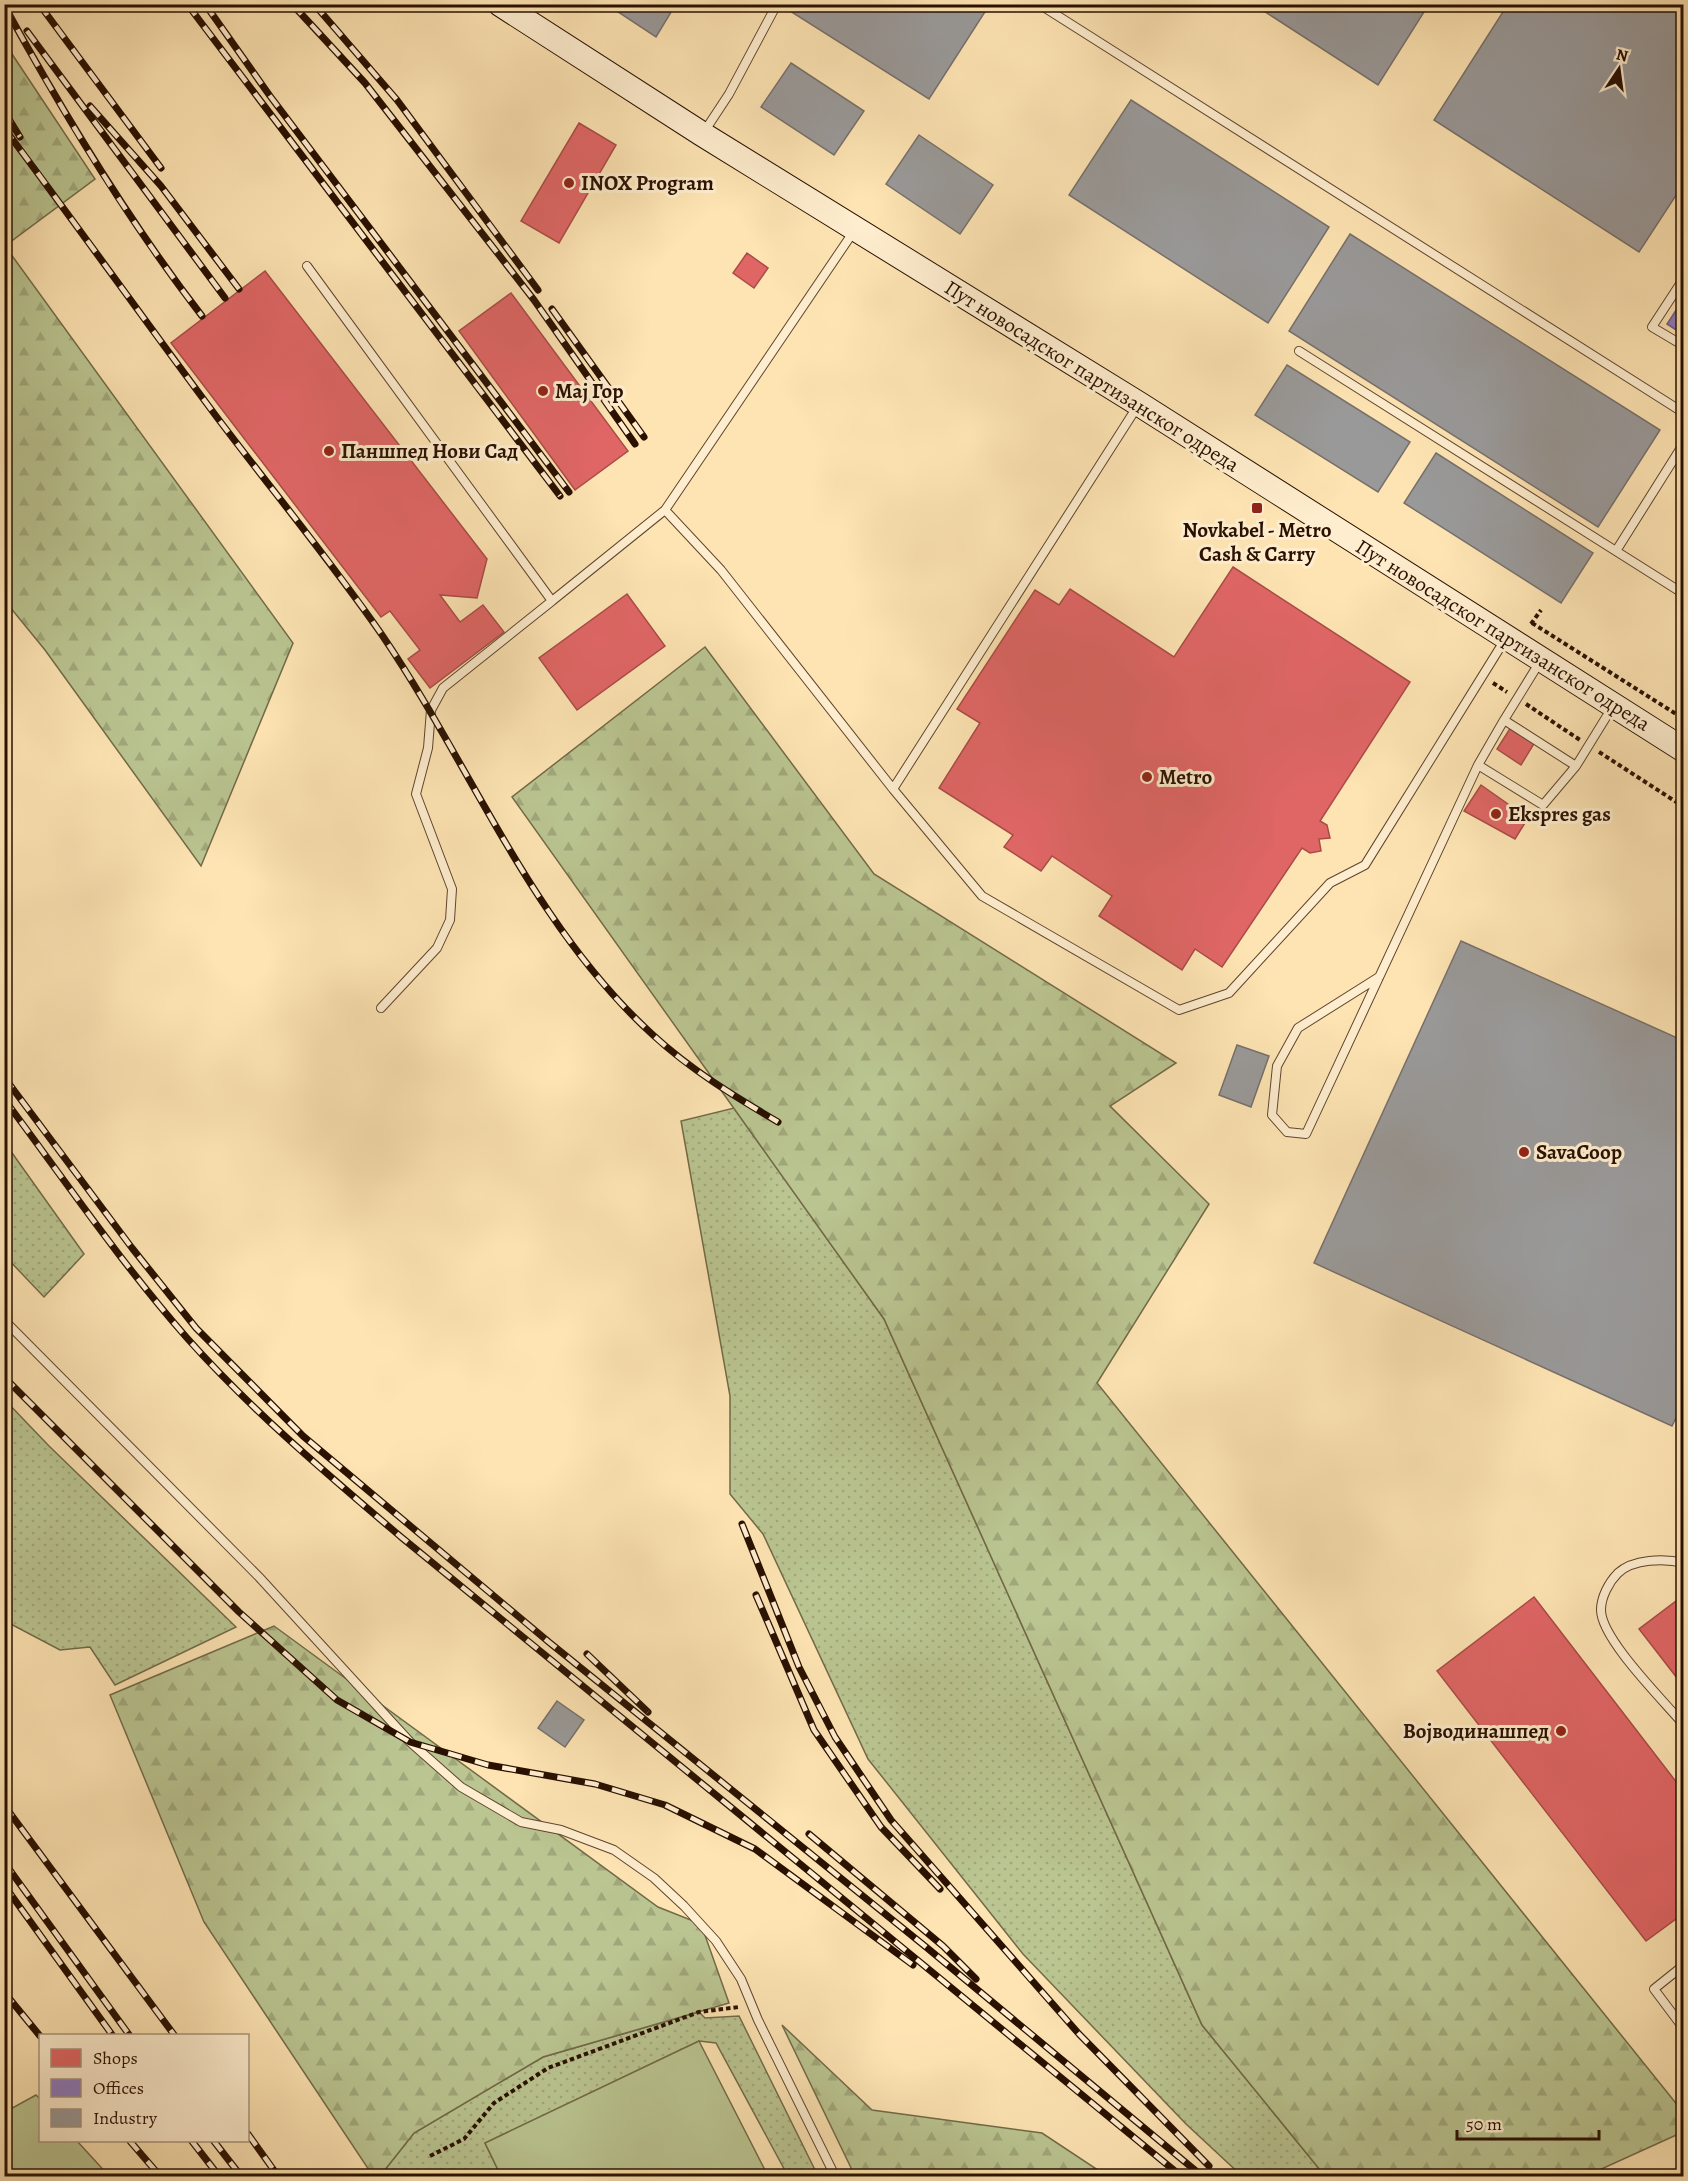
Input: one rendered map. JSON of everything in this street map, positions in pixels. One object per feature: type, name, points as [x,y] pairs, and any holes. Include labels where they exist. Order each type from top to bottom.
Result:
[{"type":"street","name":"Пут новосадског партизанског одреда","points":[[500,4],[702,134],[1139,404],[1683,750]]},
{"type":"lane","points":[[702,134],[729,94],[777,4]]},
{"type":"lane","points":[[1039,4],[1683,413]]},
{"type":"lane","points":[[381,1008],[437,948],[450,920],[452,890],[416,794],[428,748],[431,710],[443,688],[664,510],[856,230]]},
{"type":"lane","points":[[307,266],[552,601]]},
{"type":"lane","points":[[1683,278],[1652,327],[1683,346]]},
{"type":"lane","points":[[1299,351],[1683,594]]},
{"type":"lane","points":[[893,789],[1139,404]]},
{"type":"lane","points":[[1616,551],[1683,443]]},
{"type":"lane","points":[[664,510],[721,570],[893,789],[982,896],[1179,1010],[1229,993],[1330,883],[1365,865],[1506,637]]},
{"type":"lane","points":[[1379,977],[1298,1028],[1277,1066],[1272,1115],[1287,1132],[1306,1134],[1478,765],[1541,659]]},
{"type":"lane","points":[[1478,765],[1544,805],[1576,766],[1613,705]]},
{"type":"lane","points":[[1504,720],[1576,766]]},
{"type":"lane","points":[[4,1320],[259,1577],[410,1742],[461,1787],[520,1822],[561,1830],[614,1850],[654,1878],[716,1941],[741,1979],[835,2176]]},
{"type":"lane","points":[[1683,1563],[1670,1560],[1626,1566],[1609,1582],[1601,1610],[1609,1636],[1683,1725]]},
{"type":"lane","points":[[1683,1965],[1654,1989],[1683,2029]]},
{"type":"path","points":[[1532,623],[1683,719]]},
{"type":"path","points":[[430,2156],[464,2139],[494,2103],[548,2068],[699,2012],[752,2006]]},
{"type":"green space","points":[[4,42],[95,179],[5,246],[293,643],[201,866],[45,650],[5,601]]},
{"type":"green space","points":[[705,647],[874,874],[1176,1063],[1110,1106],[1209,1204],[1097,1383],[1683,2112],[1683,2132],[1586,2176],[1325,2176],[1202,2025],[884,1319],[512,797]]},
{"type":"green space","points":[[734,1108],[884,1319],[1202,2025],[1325,2176],[1242,2176],[1186,2124],[1023,1954],[868,1759],[763,1534],[730,1494],[730,1396],[681,1121]]},
{"type":"green space","points":[[5,1143],[84,1254],[44,1297],[5,1256]]},
{"type":"green space","points":[[4,1399],[49,1446],[236,1627],[115,1685],[90,1647],[60,1650],[5,1621]]},
{"type":"green space","points":[[274,1626],[658,1907],[701,1924],[729,2003],[543,2057],[414,2133],[380,2176],[373,2176],[204,1922],[110,1695]]},
{"type":"green space","points":[[699,2012],[705,2018],[739,2016],[818,2176],[788,2176],[716,2043],[699,2041],[485,2143],[501,2176],[380,2176],[414,2133],[543,2057]]},
{"type":"green space","points":[[782,2025],[872,2110],[1042,2133],[1107,2176],[855,2176]]},
{"type":"green space","points":[[699,2041],[768,2176],[501,2176],[485,2143]]},
{"type":"green space","points":[[36,2095],[39,2098],[39,2142],[78,2142],[109,2176],[5,2176],[5,2107],[7,2111]]},
{"type":"building: Shops","name":"INOX Program","points":[[579,123],[616,145],[559,243],[521,221]]},
{"type":"building: Shops","points":[[747,253],[768,268],[754,288],[733,273]]},
{"type":"building: Shops","name":"Паншпед Нови Сад","points":[[265,271],[487,559],[477,598],[440,595],[460,622],[483,605],[504,632],[430,688],[408,659],[420,650],[390,611],[381,617],[171,343]]},
{"type":"building: Shops","name":"Мај Гор","points":[[511,293],[628,451],[575,490],[459,331]]},
{"type":"building: Shops","name":"Metro","points":[[1233,567],[1410,682],[1320,821],[1327,825],[1330,838],[1319,839],[1321,851],[1310,853],[1302,848],[1222,967],[1195,949],[1182,970],[1099,916],[1112,896],[1052,856],[1041,871],[1004,847],[1013,835],[939,788],[980,723],[957,709],[1035,590],[1059,605],[1070,589],[1174,657]]},
{"type":"building: Shops","points":[[627,594],[665,646],[577,710],[539,658]]},
{"type":"building: Shops","points":[[1511,727],[1535,742],[1521,765],[1497,749]]},
{"type":"building: Shops","name":"Ekspres gas","points":[[1481,785],[1528,818],[1515,839],[1464,811]]},
{"type":"building: Shops","points":[[1684,1595],[1684,1687],[1639,1629]]},
{"type":"building: Shops","name":"Војводинашпед","points":[[1534,1597],[1684,1792],[1684,1913],[1646,1941],[1437,1671]]},
{"type":"building: Offices","points":[[1684,298],[1684,335],[1667,324]]},
{"type":"building: Industry","points":[[606,4],[676,4],[656,37]]},
{"type":"building: Industry","points":[[794,4],[990,4],[929,99],[790,11]]},
{"type":"building: Industry","points":[[1253,4],[1429,4],[1378,85]]},
{"type":"building: Industry","points":[[1508,4],[1684,4],[1684,183],[1639,252],[1434,120]]},
{"type":"building: Industry","points":[[791,63],[864,111],[834,155],[761,107]]},
{"type":"building: Industry","points":[[1131,100],[1329,227],[1268,323],[1069,195]]},
{"type":"building: Industry","points":[[919,135],[993,185],[960,234],[886,184]]},
{"type":"building: Industry","points":[[1350,234],[1660,430],[1598,527],[1289,331]]},
{"type":"building: Industry","points":[[1287,365],[1410,442],[1378,492],[1255,415]]},
{"type":"building: Industry","points":[[1436,453],[1593,553],[1561,603],[1404,503]]},
{"type":"building: Industry","name":"SavaCoop","points":[[1461,941],[1684,1041],[1684,1401],[1672,1426],[1314,1263]]},
{"type":"building: Industry","points":[[1237,1045],[1269,1056],[1251,1107],[1219,1095]]},
{"type":"building: Industry","points":[[557,1701],[584,1720],[565,1747],[538,1728]]},
{"type":"railway","points":[[39,4],[161,168]]},
{"type":"railway","points":[[187,4],[560,496]]},
{"type":"railway","points":[[205,4],[270,96],[569,492]]},
{"type":"railway","points":[[292,4],[365,83],[534,300],[635,444]]},
{"type":"railway","points":[[314,4],[397,100],[538,290]]},
{"type":"railway","points":[[4,5],[97,165],[148,242],[202,316]]},
{"type":"railway","points":[[27,31],[225,298]]},
{"type":"railway","points":[[90,106],[161,186],[239,289]]},
{"type":"railway","points":[[4,111],[20,137]]},
{"type":"railway","points":[[4,128],[216,416],[382,635],[415,686],[506,843],[572,945],[610,992],[667,1048],[713,1082],[778,1122]]},
{"type":"railway","points":[[552,309],[644,437]]},
{"type":"railway","points":[[4,1077],[132,1248],[196,1328],[303,1436],[550,1643],[926,1947],[1202,2176]]},
{"type":"railway","points":[[4,1099],[116,1251],[187,1338],[237,1391],[291,1441],[401,1537],[1181,2176]]},
{"type":"railway","points":[[4,1377],[239,1612],[337,1700],[410,1742],[488,1765],[595,1784],[665,1805],[755,1849],[913,1965]]},
{"type":"railway","points":[[742,1524],[799,1667],[835,1737],[891,1820],[1079,2034],[1209,2166]]},
{"type":"railway","points":[[756,1595],[814,1730],[881,1827],[940,1889]]},
{"type":"railway","points":[[587,1654],[648,1712]]},
{"type":"railway","points":[[4,1805],[174,2034]]},
{"type":"railway","points":[[809,1834],[943,1946],[976,1979]]},
{"type":"railway","points":[[4,1862],[129,2034]]},
{"type":"railway","points":[[4,1885],[112,2034]]},
{"type":"railway","points":[[4,1992],[39,2035]]},
{"type":"railway","points":[[249,2135],[278,2176]]},
{"type":"railway","points":[[131,2142],[160,2176]]},
{"type":"railway","points":[[193,2142],[219,2176]]},
{"type":"railway","points":[[215,2142],[241,2176]]},
{"type":"place","name":"INOX Program","points":[[569,183]]},
{"type":"place","name":"Мај Гор","points":[[543,391]]},
{"type":"place","name":"Паншпед Нови Сад","points":[[329,451]]},
{"type":"place","name":"Novkabel - Metro Cash & Carry","points":[[1257,508]]},
{"type":"place","name":"Metro","points":[[1147,777]]},
{"type":"place","name":"Ekspres gas","points":[[1496,814]]},
{"type":"place","name":"SavaCoop","points":[[1524,1152]]},
{"type":"place","name":"Војводинашпед","points":[[1561,1731]]}]
